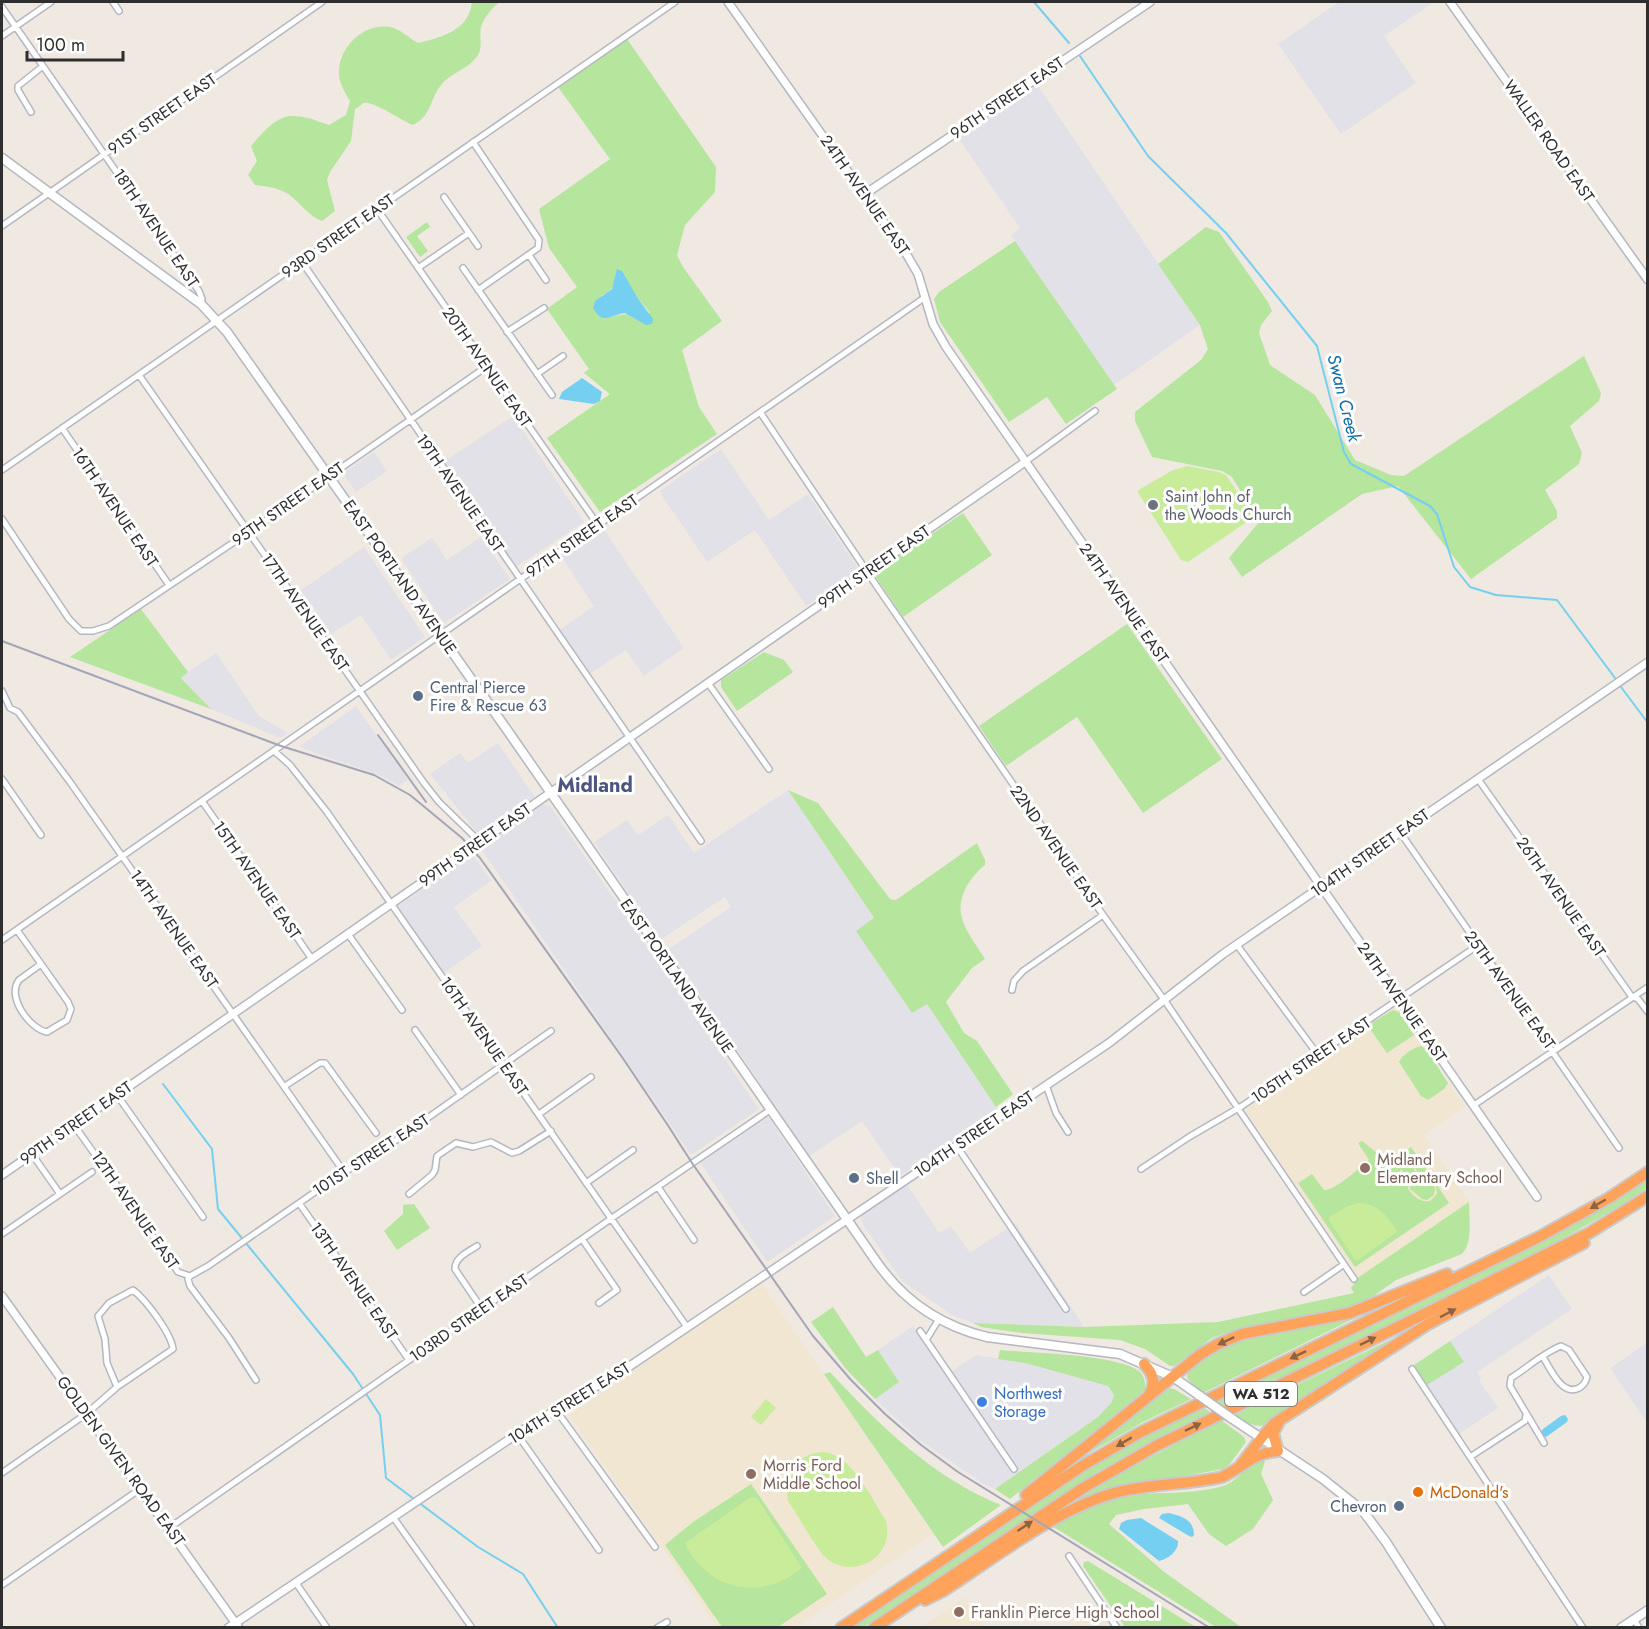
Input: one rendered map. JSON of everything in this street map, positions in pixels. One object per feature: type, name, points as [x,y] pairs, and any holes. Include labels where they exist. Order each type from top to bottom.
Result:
[{"type":"highway","name":"WA 512","points":[[841,1628],[1082,1466],[1139,1432],[1539,1237],[1609,1198],[1647,1172]]},
{"type":"highway","name":"WA 512","points":[[874,1628],[1083,1488],[1146,1451],[1589,1233],[1647,1197]]},
{"type":"highway","points":[[1240,1466],[1260,1438],[1289,1413],[1428,1324],[1585,1242],[1606,1229],[1635,1205]]},
{"type":"highway","points":[[879,1602],[925,1565],[1043,1483],[1201,1354],[1234,1337],[1350,1313],[1539,1237]]},
{"type":"highway","points":[[1142,1402],[1153,1389],[1154,1382],[1152,1374],[1144,1364]]},
{"type":"highway","points":[[889,1617],[944,1591],[1053,1520],[1099,1498],[1130,1489],[1213,1479],[1233,1472],[1256,1455],[1278,1451],[1273,1438],[1274,1430],[1289,1413]]},
{"type":"main road","name":"EAST PORTLAND AVENUE","points":[[2,158],[201,304],[217,320],[329,476],[891,1282],[909,1300],[965,1332],[987,1338],[1120,1354],[1173,1377],[1278,1451],[1330,1484],[1363,1511],[1382,1536],[1441,1628]]},
{"type":"main road","points":[[1621,1628],[1647,1610]]},
{"type":"street","points":[[2,36],[51,2]]},
{"type":"street","points":[[113,2],[120,11]]},
{"type":"street","name":"91ST STREET EAST","points":[[2,226],[322,2]]},
{"type":"street","name":"93RD STREET EAST","points":[[2,470],[675,2]]},
{"type":"street","name":"24TH AVENUE EAST","points":[[728,2],[865,194],[918,274],[933,324],[941,339],[1537,1197]]},
{"type":"street","name":"96TH STREET EAST","points":[[865,194],[1150,2]]},
{"type":"street","name":"WALLER ROAD EAST","points":[[1450,2],[1647,280]]},
{"type":"street","name":"18TH AVENUE EAST","points":[[2,7],[199,291],[201,304]]},
{"type":"street","points":[[31,112],[18,86],[43,66]]},
{"type":"street","points":[[473,142],[538,237],[538,248],[478,290]]},
{"type":"street","points":[[444,197],[478,246]]},
{"type":"street","name":"20TH AVENUE EAST","points":[[378,209],[598,525]]},
{"type":"street","points":[[418,268],[469,233]]},
{"type":"street","points":[[529,255],[546,280]]},
{"type":"street","name":"19TH AVENUE EAST","points":[[302,262],[701,841]]},
{"type":"street","points":[[462,268],[552,395]]},
{"type":"street","name":"97TH STREET EAST","points":[[2,940],[924,298]]},
{"type":"street","points":[[507,332],[543,308]]},
{"type":"street","points":[[537,374],[563,356]]},
{"type":"street","name":"95TH STREET EAST","points":[[2,519],[69,619],[84,632],[93,632],[109,626],[249,532],[486,367]]},
{"type":"street","name":"17TH AVENUE EAST","points":[[139,375],[439,802],[480,842]]},
{"type":"street","name":"99TH STREET EAST","points":[[2,1175],[868,572],[1095,411]]},
{"type":"street","name":"22ND AVENUE EAST","points":[[760,412],[885,598],[1354,1279]]},
{"type":"street","name":"16TH AVENUE EAST","points":[[62,428],[169,585]]},
{"type":"street","name":"104TH STREET EAST","points":[[228,1628],[237,1625],[517,1434],[582,1396],[687,1328],[1109,1043],[1237,945],[1647,662]]},
{"type":"street","points":[[708,682],[769,769]]},
{"type":"street","name":"14TH AVENUE EAST","points":[[2,691],[10,708],[18,712],[122,856],[344,1172]]},
{"type":"street","points":[[2,710],[10,708]]},
{"type":"street","name":"16TH AVENUE EAST","points":[[274,751],[290,765],[327,812],[687,1328]]},
{"type":"street","points":[[2,779],[40,835]]},
{"type":"street","name":"26TH AVENUE EAST","points":[[1478,779],[1632,997],[1638,999],[1647,1012]]},
{"type":"street","name":"15TH AVENUE EAST","points":[[202,801],[312,958]]},
{"type":"street","name":"25TH AVENUE EAST","points":[[1400,832],[1619,1148]]},
{"type":"street","points":[[1012,990],[1014,981],[1023,971],[1103,915]]},
{"type":"street","points":[[17,930],[68,1002],[71,1009],[67,1020],[47,1032],[34,1026],[16,1000],[15,986],[24,975],[41,964]]},
{"type":"street","points":[[348,933],[402,1010]]},
{"type":"street","points":[[1237,945],[1318,1055]]},
{"type":"street","name":"105TH STREET EAST","points":[[1141,1169],[1189,1137],[1238,1109],[1477,946]]},
{"type":"street","points":[[1474,1105],[1647,987]]},
{"type":"street","points":[[415,1030],[461,1095]]},
{"type":"street","name":"101ST STREET EAST","points":[[190,1276],[344,1172],[375,1155],[551,1031]]},
{"type":"street","points":[[285,1086],[320,1063],[325,1063],[375,1133]]},
{"type":"street","points":[[539,1114],[591,1077]]},
{"type":"street","points":[[1046,1085],[1056,1113],[1068,1132]]},
{"type":"street","points":[[117,1095],[203,1217]]},
{"type":"street","name":"103RD STREET EAST","points":[[169,1528],[612,1218],[771,1110]]},
{"type":"street","name":"12TH AVENUE EAST","points":[[74,1125],[178,1272],[190,1276],[188,1280],[190,1286],[229,1338],[256,1380]]},
{"type":"street","points":[[409,1194],[432,1175],[437,1156],[456,1143],[473,1147],[491,1142],[512,1153],[551,1131]]},
{"type":"street","points":[[956,1145],[1066,1309]]},
{"type":"street","points":[[586,1184],[633,1150]]},
{"type":"street","points":[[32,1154],[60,1194]]},
{"type":"street","points":[[2,1234],[92,1172]]},
{"type":"street","points":[[658,1187],[694,1240]]},
{"type":"street","name":"13TH AVENUE EAST","points":[[299,1203],[409,1360]]},
{"type":"street","points":[[582,1239],[617,1290],[599,1303]]},
{"type":"street","points":[[477,1246],[459,1258],[455,1265],[458,1276],[482,1309]]},
{"type":"street","points":[[1304,1292],[1343,1264]]},
{"type":"street","points":[[2,1473],[86,1414],[117,1387],[173,1349],[170,1336],[140,1295],[133,1290],[109,1303],[98,1316],[105,1339],[107,1363],[117,1387]]},
{"type":"street","name":"GOLDEN GIVEN ROAD EAST","points":[[2,1296],[237,1625]]},
{"type":"street","points":[[926,1340],[939,1319]]},
{"type":"street","points":[[920,1331],[1014,1469]]},
{"type":"street","points":[[1543,1357],[1564,1387],[1571,1390],[1581,1387],[1586,1381],[1586,1374],[1566,1347],[1558,1347],[1511,1378],[1510,1386],[1544,1443]]},
{"type":"street","points":[[1412,1369],[1583,1628]]},
{"type":"street","points":[[556,1410],[655,1546]]},
{"type":"street","points":[[1470,1457],[1525,1421],[1526,1415]]},
{"type":"street","points":[[517,1434],[599,1550]]},
{"type":"street","points":[[2,1585],[140,1489]]},
{"type":"street","points":[[393,1517],[472,1628]]},
{"type":"street","points":[[1069,1556],[1117,1628]]},
{"type":"street","points":[[296,1583],[327,1628]]},
{"type":"street","points":[[1634,1619],[1640,1628]]},
{"type":"street","points":[[657,1628],[667,1622]]},
{"type":"shaded area","points":[[1339,2],[1434,2],[1384,36],[1416,83],[1341,134],[1278,44]]},
{"type":"shaded area","points":[[1036,83],[1200,325],[1114,385],[1011,235],[1020,228],[957,136]]},
{"type":"shaded area","points":[[513,416],[584,522],[516,567],[445,461]]},
{"type":"shaded area","points":[[721,449],[769,520],[808,494],[859,570],[806,606],[755,530],[707,562],[659,491]]},
{"type":"shaded area","points":[[374,452],[387,471],[356,492],[343,473]]},
{"type":"shaded area","points":[[603,528],[684,648],[644,676],[626,650],[588,675],[558,631],[594,606],[561,556]]},
{"type":"shaded area","points":[[481,537],[510,579],[444,623],[401,558],[432,538],[447,560]]},
{"type":"shaded area","points":[[364,547],[425,637],[391,660],[361,615],[331,634],[301,590]]},
{"type":"shaded area","points":[[216,653],[259,716],[288,733],[280,738],[211,709],[181,677]]},
{"type":"shaded area","points":[[356,706],[408,780],[399,786],[381,776],[299,747]]},
{"type":"shaded area","points":[[498,743],[535,797],[479,835],[430,774],[460,753],[468,763]]},
{"type":"shaded area","points":[[788,790],[874,919],[857,931],[912,1013],[927,1004],[998,1110],[900,1176],[862,1121],[809,1156],[669,949],[731,907],[725,897],[660,940],[594,842],[627,820],[638,835],[668,815],[694,853]]},
{"type":"shaded area","points":[[542,804],[550,806],[759,1109],[691,1155],[480,847]]},
{"type":"shaded area","points":[[472,854],[491,881],[454,907],[482,946],[438,977],[392,910]]},
{"type":"shaded area","name":"Midland Elementary School","points":[[1396,1007],[1465,1107],[1424,1135],[1469,1202],[1359,1277],[1245,1110]]},
{"type":"shaded area","points":[[768,1116],[835,1216],[767,1262],[700,1162]]},
{"type":"shaded area","points":[[906,1183],[939,1233],[951,1226],[970,1253],[1015,1223],[1084,1327],[973,1323],[952,1315],[902,1281],[862,1223],[860,1215]]},
{"type":"shaded area","points":[[1549,1275],[1572,1309],[1477,1372],[1481,1378],[1479,1380],[1498,1408],[1459,1434],[1427,1385],[1463,1362],[1450,1341]]},
{"type":"shaded area","name":"Morris Ford Middle School","points":[[760,1281],[933,1534],[796,1627],[717,1627],[569,1415]]},
{"type":"shaded area","points":[[913,1326],[948,1374],[976,1355],[1025,1363],[1108,1386],[1114,1395],[1113,1402],[1098,1417],[995,1489],[918,1439],[875,1399],[899,1382],[878,1350]]},
{"type":"shaded area","points":[[1647,1343],[1647,1423],[1610,1368]]},
{"type":"shaded area","name":"Franklin Pierce High School","points":[[965,1598],[985,1627],[921,1627]]},
{"type":"shaded area","name":"Franklin Pierce High School","points":[[1099,1608],[1112,1627],[1069,1627]]},
{"type":"green space","points":[[472,2],[500,2],[491,10],[482,24],[478,55],[470,64],[442,84],[428,112],[419,121],[413,125],[368,103],[363,103],[355,109],[351,141],[327,180],[335,211],[322,221],[312,216],[284,192],[255,185],[248,175],[257,161],[251,146],[270,126],[278,120],[294,116],[329,125],[346,115],[350,101],[339,75],[340,61],[349,45],[363,32],[390,27],[418,43],[437,38],[460,26],[470,12]]},
{"type":"green space","points":[[627,39],[716,167],[715,192],[685,225],[677,255],[683,267],[722,321],[682,350],[699,407],[717,434],[600,512],[547,438],[610,394],[584,373],[589,369],[547,309],[577,287],[549,248],[539,209],[610,159],[558,87]],"holes":[[[616,271],[650,313],[604,319],[601,296],[613,286]]]},
{"type":"green space","points":[[427,222],[430,227],[417,236],[428,251],[420,257],[406,237]]},
{"type":"green space","points":[[1206,227],[1219,232],[1268,302],[1272,311],[1261,325],[1259,333],[1270,365],[1315,395],[1355,460],[1391,475],[1404,476],[1584,356],[1601,393],[1599,401],[1570,426],[1582,453],[1579,464],[1545,490],[1557,511],[1557,518],[1471,579],[1398,486],[1362,494],[1242,577],[1229,558],[1259,522],[1232,477],[1222,471],[1152,457],[1135,421],[1135,412],[1201,360],[1208,349],[1200,325],[1158,264]]},
{"type":"green space","points":[[1015,241],[1117,389],[1066,424],[1047,397],[1009,422],[940,322],[934,299],[939,292]]},
{"type":"green space","points":[[1187,466],[1226,475],[1254,517],[1188,562],[1181,560],[1137,491],[1171,471]]},
{"type":"green space","points":[[963,513],[992,555],[903,617],[876,577],[877,571]]},
{"type":"green space","points":[[141,609],[188,672],[181,678],[211,709],[70,657]]},
{"type":"green space","points":[[1127,624],[1222,759],[1143,813],[1077,717],[1006,766],[979,726]]},
{"type":"green space","points":[[764,652],[784,660],[793,672],[737,711],[721,687],[721,680]]},
{"type":"green space","points":[[788,790],[818,803],[890,899],[896,900],[977,843],[985,865],[966,888],[961,910],[966,928],[985,959],[972,968],[946,1002],[964,1033],[977,1041],[1013,1094],[996,1107],[927,1004],[912,1013],[856,931],[874,918]]},
{"type":"green space","points":[[1393,1010],[1399,1012],[1414,1035],[1387,1053],[1370,1029],[1373,1022]]},
{"type":"green space","points":[[1421,1046],[1427,1050],[1448,1083],[1444,1089],[1428,1100],[1421,1096],[1399,1062],[1408,1052]]},
{"type":"green space","points":[[1362,1141],[1386,1160],[1397,1158],[1400,1171],[1410,1183],[1408,1188],[1410,1191],[1420,1200],[1430,1201],[1437,1194],[1434,1183],[1419,1175],[1411,1161],[1402,1161],[1399,1156],[1411,1147],[1449,1203],[1355,1267],[1298,1183],[1312,1174],[1324,1190],[1334,1187],[1369,1160],[1358,1143]]},
{"type":"green space","points":[[1410,1162],[1419,1178],[1414,1183],[1400,1169],[1403,1163]]},
{"type":"green space","points":[[1420,1177],[1430,1180],[1435,1188],[1434,1195],[1427,1200],[1422,1199],[1410,1189],[1411,1184],[1417,1183]]},
{"type":"green space","points":[[1647,1179],[1647,1188],[1543,1249],[1222,1406],[1215,1402],[1560,1232],[1626,1194]]},
{"type":"green space","points":[[1469,1202],[1469,1237],[1462,1254],[1396,1280],[1368,1300],[1341,1309],[1212,1338],[1174,1366],[1170,1366],[1145,1349],[1120,1340],[1022,1333],[981,1327],[973,1323],[1084,1327],[1218,1322],[1354,1293],[1351,1288],[1359,1277]]},
{"type":"green space","points":[[1358,1203],[1376,1208],[1390,1221],[1397,1232],[1355,1260],[1329,1217]]},
{"type":"green space","points":[[414,1204],[430,1228],[397,1250],[384,1231],[403,1214],[403,1205]]},
{"type":"green space","points":[[833,1307],[866,1357],[878,1350],[899,1382],[875,1399],[846,1369],[811,1322]]},
{"type":"green space","points":[[1367,1312],[1201,1394],[1187,1378],[1190,1370],[1208,1354],[1236,1341],[1320,1325]]},
{"type":"green space","points":[[1400,1335],[1265,1425],[1253,1425],[1235,1415]]},
{"type":"green space","points":[[1450,1341],[1464,1362],[1427,1385],[1414,1365]]},
{"type":"green space","points":[[1000,1350],[1072,1355],[1128,1365],[1142,1374],[1145,1388],[1138,1397],[1010,1499],[995,1489],[1098,1417],[1112,1402],[1114,1395],[1108,1386],[1025,1363],[998,1359]]},
{"type":"green space","points":[[830,1372],[908,1448],[952,1480],[1001,1505],[943,1547],[824,1374]]},
{"type":"green space","points":[[1167,1388],[1174,1389],[1191,1399],[1143,1422],[1075,1461]]},
{"type":"green space","points":[[766,1399],[776,1408],[761,1425],[751,1417]]},
{"type":"green space","points":[[1203,1407],[1210,1412],[1153,1440],[1097,1472],[864,1627],[852,1628],[1088,1468],[1153,1431]]},
{"type":"green space","points":[[1221,1420],[1244,1437],[1246,1442],[1229,1465],[1223,1469],[1106,1490],[1064,1509],[1109,1479]]},
{"type":"green space","points":[[823,1452],[843,1460],[852,1469],[886,1521],[887,1534],[883,1547],[873,1560],[860,1566],[846,1567],[827,1559],[812,1540],[788,1501],[788,1483],[794,1468],[805,1457]]},
{"type":"green space","points":[[1265,1461],[1261,1474],[1273,1500],[1253,1529],[1226,1546],[1209,1534],[1188,1504],[1116,1515],[1109,1524],[1163,1571],[1241,1627],[1216,1627],[1052,1526],[1083,1510],[1117,1498],[1223,1486],[1229,1484],[1251,1465]]},
{"type":"green space","points":[[751,1484],[827,1594],[778,1627],[722,1627],[665,1545],[693,1522]]},
{"type":"green space","points":[[751,1497],[757,1498],[802,1568],[786,1579],[753,1588],[721,1581],[707,1572],[685,1543]]},
{"type":"green space","points":[[1088,1561],[1196,1627],[1125,1627],[1083,1566],[1084,1562]]},
{"type":"water","points":[[617,269],[622,271],[653,319],[652,324],[646,325],[625,313],[607,318],[600,317],[593,308],[595,301],[612,289]]},
{"type":"water","points":[[582,378],[602,392],[600,401],[594,404],[559,399],[562,392]]},
{"type":"water","points":[[1565,1415],[1567,1422],[1546,1437],[1544,1436],[1541,1432],[1543,1429]]},
{"type":"water","points":[[1169,1513],[1183,1517],[1190,1522],[1194,1535],[1189,1536],[1159,1518],[1162,1514]]},
{"type":"water","points":[[1141,1518],[1178,1541],[1175,1551],[1159,1561],[1119,1529],[1121,1523],[1127,1520]]},
{"type":"waterway","name":"Swan Creek","points":[[1034,2],[1069,43]]},
{"type":"waterway","name":"Swan Creek","points":[[1080,56],[1148,156],[1226,233],[1317,346],[1344,452],[1351,464],[1430,506],[1437,514],[1454,567],[1470,587],[1496,595],[1557,600],[1615,678]]},
{"type":"waterway","name":"Swan Creek","points":[[1621,687],[1648,723]]},
{"type":"waterway","points":[[163,1084],[212,1149],[218,1209],[353,1374],[380,1415],[386,1478],[478,1547],[523,1574],[558,1628]]},
{"type":"railway","points":[[2,641],[281,746],[374,775],[410,795],[462,838],[480,858],[622,1057],[692,1163],[813,1336],[851,1380],[921,1445],[958,1472],[1210,1628]]},
{"type":"railway","points":[[378,735],[426,802]]},
{"type":"place","name":"Saint John of the Woods Church","points":[[1153,505]]},
{"type":"place","name":"Central Pierce Fire & Rescue 63","points":[[418,696]]},
{"type":"place","name":"Midland Elementary School","points":[[1365,1168]]},
{"type":"place","name":"Shell","points":[[854,1178]]},
{"type":"place","name":"Northwest Storage","points":[[982,1402]]},
{"type":"place","name":"Morris Ford Middle School","points":[[751,1474]]},
{"type":"place","name":"McDonald's","points":[[1418,1492]]},
{"type":"place","name":"Chevron","points":[[1399,1506]]},
{"type":"place","name":"Franklin Pierce High School","points":[[959,1612]]},
{"type":"district","name":"Midland","points":[[595,785]]}]
